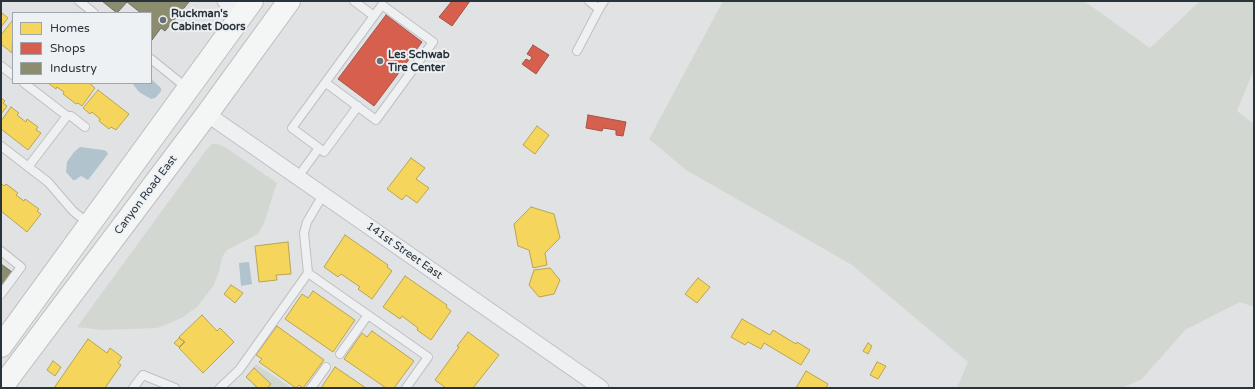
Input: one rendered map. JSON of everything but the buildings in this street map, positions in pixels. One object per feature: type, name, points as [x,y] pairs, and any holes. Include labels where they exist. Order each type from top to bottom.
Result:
[{"type":"main road","name":"Canyon Road East","points":[[1,388],[207,114],[289,1]]},
{"type":"main road","points":[[1,346],[187,88],[248,7]]},
{"type":"main road","points":[[207,114],[202,109],[200,103],[202,95],[248,7]]},
{"type":"street","points":[[225,1],[248,7]]},
{"type":"street","name":"141st Street East","points":[[207,114],[602,388]]},
{"type":"lane","points":[[79,1],[93,12]]},
{"type":"lane","points":[[354,1],[374,16]]},
{"type":"lane","points":[[588,1],[599,9]]},
{"type":"lane","points":[[578,51],[604,1]]},
{"type":"lane","points":[[326,83],[358,106],[376,120],[433,42],[382,5],[292,128],[324,152],[358,106]]},
{"type":"lane","points":[[152,60],[187,88]]},
{"type":"lane","points":[[1,66],[12,74]]},
{"type":"lane","points":[[25,84],[67,116],[71,116],[85,127]]},
{"type":"lane","points":[[28,167],[67,116]]},
{"type":"lane","points":[[1,146],[48,182],[73,211],[90,224]]},
{"type":"lane","points":[[298,177],[319,148]]},
{"type":"lane","points":[[220,388],[239,370],[308,273],[304,234],[307,222],[323,195]]},
{"type":"lane","points":[[1,251],[21,267],[1,294]]},
{"type":"lane","points":[[308,273],[428,357],[406,388]]},
{"type":"lane","points":[[340,354],[368,314]]},
{"type":"lane","points":[[312,388],[326,367]]},
{"type":"lane","points":[[133,388],[143,375],[175,388]]},
{"type":"shaded area","points":[[723,1],[1084,1],[1150,48],[1200,1],[1254,1],[1254,69],[1237,111],[1254,124],[1254,307],[1240,302],[1185,330],[1142,379],[1122,388],[957,388],[968,362],[852,265],[686,170],[649,139]]},
{"type":"shaded area","points":[[152,80],[161,88],[158,95],[151,99],[139,92],[133,84],[152,84]]},
{"type":"shaded area","points":[[212,144],[218,144],[225,147],[277,183],[264,223],[258,234],[227,250],[222,257],[219,272],[214,285],[197,307],[183,317],[157,328],[102,330],[77,327],[207,149]]},
{"type":"shaded area","points":[[80,147],[103,150],[108,154],[88,180],[81,176],[73,180],[66,172],[67,162],[74,152]]},
{"type":"shaded area","points":[[249,262],[252,284],[241,286],[239,263]]},
{"type":"shaded area","points":[[256,364],[292,388],[256,388],[252,384],[254,383],[253,368]]},
{"type":"place","name":"Ruckman's Cabinet Doors","points":[[163,20]]},
{"type":"place","name":"Les Schwab Tire Center","points":[[380,61]]}]
